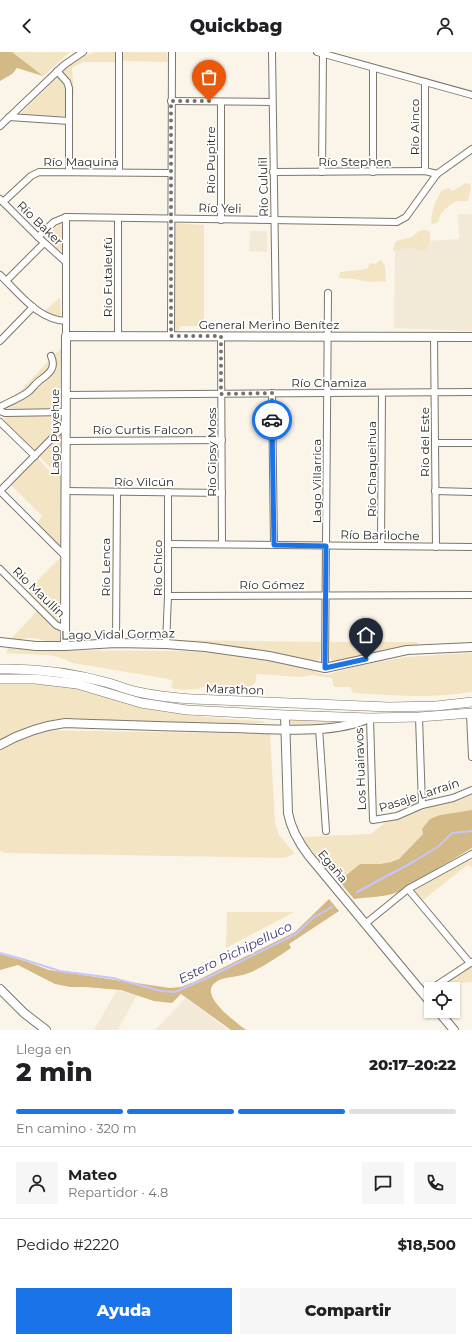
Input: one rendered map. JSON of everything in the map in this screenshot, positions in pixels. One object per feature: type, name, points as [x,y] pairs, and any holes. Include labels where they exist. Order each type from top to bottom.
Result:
[{"type":"main road","name":"Marathon","points":[[0,669],[33,670],[70,674],[109,683],[137,692],[192,699],[401,707],[472,702]]},
{"type":"main road","name":"Marathon","points":[[0,679],[35,679],[77,684],[141,702],[174,709],[285,716],[370,718],[419,717],[471,713]]},
{"type":"main road","points":[[270,702],[278,707],[285,716],[293,705],[299,703]]},
{"type":"street","points":[[0,126],[57,71],[71,59],[83,52]]},
{"type":"street","points":[[119,52],[119,172]]},
{"type":"street","points":[[171,336],[172,52]]},
{"type":"street","name":"Río Cululil","points":[[272,52],[276,321]]},
{"type":"street","points":[[322,172],[320,53],[472,95]]},
{"type":"street","points":[[373,68],[373,172]]},
{"type":"street","points":[[57,71],[67,82],[69,88],[69,172]]},
{"type":"street","name":"Río Ainco","points":[[424,171],[425,82]]},
{"type":"street","points":[[171,101],[272,102]]},
{"type":"street","name":"Río Pupitre","points":[[221,220],[222,102]]},
{"type":"street","points":[[9,117],[69,121]]},
{"type":"street","points":[[437,174],[472,149]]},
{"type":"street","name":"Río Stephen","points":[[273,172],[424,171],[437,174]]},
{"type":"street","name":"Río Maquina","points":[[2,200],[34,173],[171,173]]},
{"type":"street","name":"Río Yeli","points":[[66,217],[393,223],[401,221],[406,217],[437,174]]},
{"type":"street","name":"Río Baker","points":[[2,200],[44,243],[66,262]]},
{"type":"street","points":[[38,237],[54,222],[66,217]]},
{"type":"street","name":"Lago Puyehue","points":[[65,646],[66,217]]},
{"type":"street","name":"Río Futaleufú","points":[[118,218],[118,336]]},
{"type":"street","points":[[6,281],[44,243]]},
{"type":"street","points":[[0,275],[33,307],[50,319],[56,321],[66,321]]},
{"type":"street","name":"Lago Villarrica","points":[[325,668],[328,293]]},
{"type":"street","points":[[0,341],[33,307]]},
{"type":"street","name":"General Merino Benítez","points":[[66,336],[472,337]]},
{"type":"street","name":"Río Gipsy Moss","points":[[221,336],[222,544]]},
{"type":"street","name":"Río del Este","points":[[434,336],[436,547]]},
{"type":"street","points":[[0,407],[27,392],[50,373],[54,365],[51,356]]},
{"type":"street","name":"Río Chamiza","points":[[66,395],[472,392]]},
{"type":"street","points":[[272,393],[274,545]]},
{"type":"street","name":"Río Chaqueihua","points":[[382,393],[382,546]]},
{"type":"street","points":[[0,418],[3,412],[66,412]]},
{"type":"street","points":[[0,422],[34,456]]},
{"type":"street","points":[[65,556],[0,491],[66,424]]},
{"type":"street","name":"Río Curtis Falcon","points":[[66,441],[222,440]]},
{"type":"street","points":[[435,443],[472,443]]},
{"type":"street","name":"Río Vilcún","points":[[65,491],[222,493]]},
{"type":"street","points":[[435,491],[472,492]]},
{"type":"street","name":"Río Lenca","points":[[116,643],[117,492]]},
{"type":"street","name":"Río Chico","points":[[166,644],[168,596],[168,492]]},
{"type":"street","name":"Río Bariloche","points":[[168,544],[472,547]]},
{"type":"street","name":"Rio Maullín","points":[[0,569],[56,625],[65,628]]},
{"type":"street","name":"Río Gómez","points":[[168,596],[472,595]]},
{"type":"street","name":"Lago Vidal Gormaz","points":[[0,642],[24,646],[65,646],[116,643],[166,644],[242,652],[325,668],[407,650],[472,647]]},
{"type":"street","points":[[471,713],[472,757]]},
{"type":"street","name":"Egaña","points":[[285,716],[288,813],[294,834],[303,849],[423,994]]},
{"type":"street","points":[[419,717],[422,805]]},
{"type":"street","name":"Marathon","points":[[0,745],[28,731],[65,723],[286,729],[350,725],[370,718]]},
{"type":"street","name":"Los Huairavos","points":[[370,718],[373,820]]},
{"type":"street","points":[[319,728],[326,832]]},
{"type":"street","name":"Pasaje Larraín","points":[[373,820],[397,816],[422,805],[446,800],[472,790]]},
{"type":"street","points":[[365,924],[408,889],[472,855]]},
{"type":"street","points":[[408,889],[471,962],[423,994]]},
{"type":"street","points":[[0,989],[24,1013],[46,1030]]},
{"type":"street","points":[[444,1018],[454,1030]]},
{"type":"shaded area","points":[[0,52],[12,52],[43,76],[17,68],[12,74],[0,81]]},
{"type":"shaded area","points":[[12,52],[70,52],[43,76]]},
{"type":"shaded area","points":[[95,52],[116,52],[115,62],[83,62],[72,68],[74,94],[71,94],[61,72],[76,60]]},
{"type":"shaded area","points":[[121,52],[167,52],[168,62],[121,61]]},
{"type":"shaded area","points":[[59,76],[65,85],[66,90],[66,116],[19,115]]},
{"type":"shaded area","points":[[466,183],[470,184],[471,187],[468,201],[456,201],[451,204],[442,212],[437,223],[432,224],[432,212],[441,191],[448,188],[453,191]]},
{"type":"shaded area","points":[[458,214],[472,214],[472,331],[394,328],[395,243],[459,239]]},
{"type":"shaded area","points":[[175,223],[204,225],[204,326],[181,326],[177,332],[174,332]]},
{"type":"shaded area","points":[[62,224],[63,251],[58,250],[49,241],[52,230],[56,226]]},
{"type":"shaded area","points":[[250,231],[267,231],[267,252],[249,251]]},
{"type":"shaded area","points":[[419,231],[429,231],[430,236],[426,250],[409,247],[394,251],[393,249],[396,241],[412,237]]},
{"type":"shaded area","points":[[381,260],[385,266],[386,281],[369,282],[339,278],[340,272],[367,269],[370,263],[375,264]]},
{"type":"shaded area","points":[[60,297],[61,314],[60,317],[57,318],[49,315],[45,311]]},
{"type":"shaded area","points":[[61,348],[60,402],[58,407],[54,409],[4,408]]},
{"type":"shaded area","points":[[7,415],[56,415],[60,419],[60,423],[54,434],[36,451],[33,451],[4,424],[4,420]]},
{"type":"shaded area","points":[[60,434],[60,472],[51,468],[38,455]]},
{"type":"shaded area","points":[[37,457],[51,472],[61,476],[61,547],[59,547],[36,525],[42,516],[10,484]]},
{"type":"shaded area","points":[[62,556],[65,646],[35,638],[9,641],[41,607],[26,592]]},
{"type":"shaded area","points":[[170,640],[321,642],[320,659],[316,662],[239,648]]},
{"type":"shaded area","points":[[330,642],[417,642],[417,646],[334,662],[330,657]]},
{"type":"shaded area","points":[[8,648],[34,650],[187,651],[241,655],[294,665],[326,675],[362,665],[407,657],[472,653],[472,692],[427,696],[353,693],[350,687],[334,687],[332,678],[312,675],[302,677],[256,674],[256,679],[253,685],[241,690],[205,687],[187,690],[171,688],[173,681],[168,679],[72,663],[65,659],[49,655],[6,653]]},
{"type":"shaded area","points":[[0,683],[36,684],[73,688],[161,711],[223,719],[266,722],[148,722],[62,718],[34,725],[0,742]]},
{"type":"shaded area","points":[[292,718],[354,720],[343,723],[293,725],[291,723]]},
{"type":"shaded area","points":[[41,730],[270,734],[275,822],[279,835],[295,854],[283,858],[5,853],[0,851],[0,748],[14,740]]},
{"type":"shaded area","points":[[472,792],[472,810],[440,815],[422,829],[423,834],[399,859],[380,864],[360,864],[339,881],[318,859],[302,837],[371,834],[386,822],[422,807]]},
{"type":"shaded area","points":[[472,810],[472,848],[400,891],[384,896],[354,899],[339,881],[360,864],[380,864],[399,859],[423,834],[422,829],[430,819],[440,815]]},
{"type":"shaded area","points":[[469,858],[472,861],[472,868],[469,865],[466,866],[423,900],[414,890]]},
{"type":"shaded area","points":[[329,899],[339,911],[289,944],[291,948],[275,959],[251,972],[219,980],[211,987],[211,994],[220,1008],[246,1030],[231,1030],[181,994],[172,1003],[154,1001],[121,990],[70,987],[55,984],[18,965],[0,970],[0,954],[49,970],[170,988],[181,987],[295,932]]},
{"type":"shaded area","points":[[227,912],[294,912],[226,948]]},
{"type":"shaded area","points":[[472,965],[472,982],[446,982]]},
{"type":"shaded area","points":[[117,990],[137,995],[118,1030],[94,1030]]},
{"type":"shaded area","points":[[186,998],[228,1030],[155,1030]]},
{"type":"waterway","name":"Estero Pichipelluco","points":[[357,892],[413,862],[439,846],[452,833],[472,831]]},
{"type":"waterway","name":"Estero Pichipelluco","points":[[0,953],[60,971],[113,978],[161,991],[175,992],[207,978],[296,934],[313,918],[332,907]]},
{"type":"way so far","points":[[209,101],[171,101],[171,336],[221,336],[221,394],[272,393],[272,420]]},
{"type":"route","points":[[272,420],[274,545],[326,546],[325,668],[366,659]]}]
